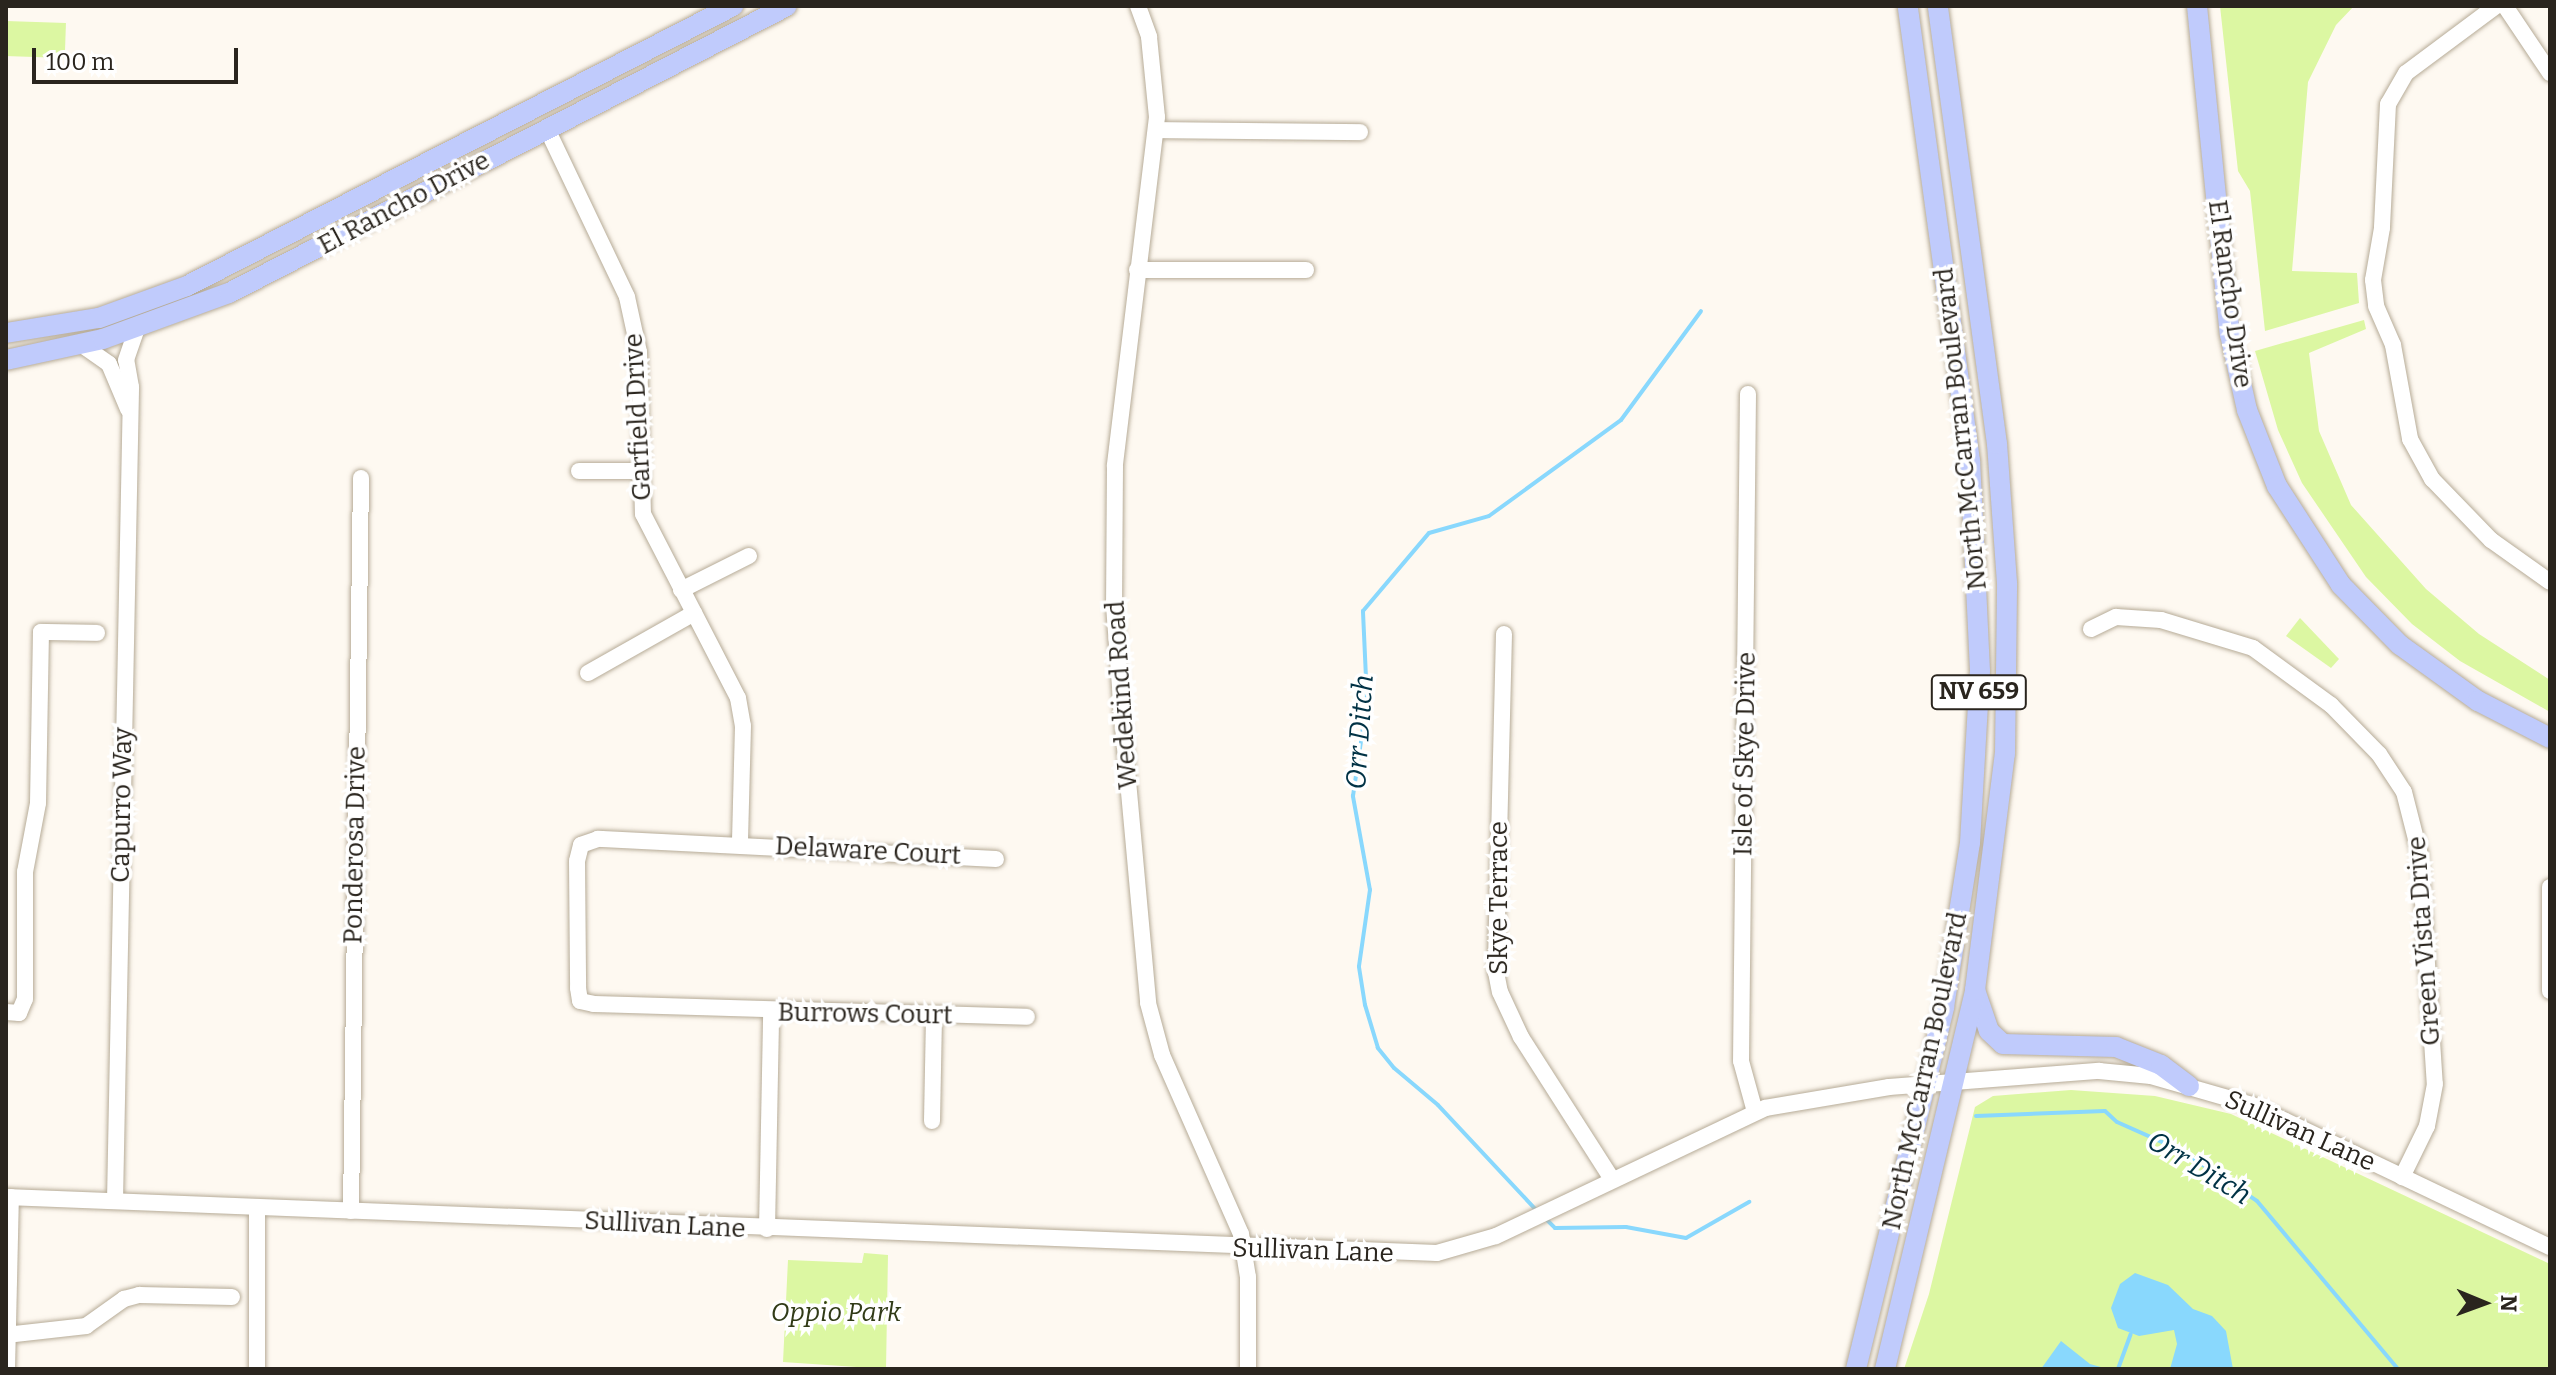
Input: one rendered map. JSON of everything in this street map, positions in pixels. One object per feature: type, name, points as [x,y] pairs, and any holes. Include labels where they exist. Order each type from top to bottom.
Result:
[{"type":"main road","name":"El Rancho Drive","points":[[6,333],[99,318],[187,286],[733,6]]},
{"type":"main road","name":"El Rancho Drive","points":[[6,360],[82,345],[229,293],[787,6]]},
{"type":"main road","name":"North McCarran Boulevard","points":[[1856,1369],[1927,1083],[1970,843],[1980,671],[1979,567],[1964,408],[1908,6]]},
{"type":"main road","name":"North McCarran Boulevard","points":[[1885,1369],[1975,990],[2005,754],[2007,583],[1997,444],[1938,6]]},
{"type":"main road","name":"El Rancho Drive","points":[[2197,6],[2230,334],[2247,410],[2277,486],[2341,585],[2400,645],[2478,701],[2550,738]]},
{"type":"main road","points":[[45,353],[55,343],[91,330],[99,318]]},
{"type":"main road","points":[[1975,990],[1989,1031],[2003,1044],[2116,1047],[2161,1065],[2189,1086]]},
{"type":"street","name":"Wedekind Road","points":[[1138,6],[1157,89],[1156,130],[1115,466],[1114,605],[1148,1003],[1162,1055],[1243,1248],[1248,1277],[1248,1369]]},
{"type":"street","points":[[2496,6],[2406,73],[2388,104],[2382,228],[2373,280],[2376,306],[2393,345],[2410,439],[2432,479],[2491,540],[2550,582]]},
{"type":"street","points":[[2505,6],[2550,73]]},
{"type":"street","name":"Garfield Drive","points":[[547,129],[627,297],[639,362],[643,514],[740,706],[740,843]]},
{"type":"street","points":[[1156,130],[1360,132]]},
{"type":"street","points":[[1137,270],[1306,270]]},
{"type":"street","name":"Capurro Way","points":[[115,1201],[128,409],[126,360],[137,328]]},
{"type":"street","name":"Capurro Way","points":[[82,345],[109,364],[128,409]]},
{"type":"street","name":"Isle of Skye Drive","points":[[1748,394],[1741,1061],[1755,1112]]},
{"type":"street","points":[[579,471],[640,471]]},
{"type":"street","name":"Ponderosa Drive","points":[[351,1211],[361,478]]},
{"type":"street","points":[[681,590],[749,556]]},
{"type":"street","points":[[588,673],[694,613]]},
{"type":"street","name":"Green Vista Drive","points":[[2091,629],[2116,617],[2161,620],[2253,648],[2331,705],[2379,754],[2399,784],[2418,838],[2435,1084],[2427,1126],[2402,1177]]},
{"type":"street","points":[[6,1012],[19,1013],[25,999],[25,872],[38,803],[41,632],[97,633]]},
{"type":"street","name":"Skye Terrace","points":[[1504,634],[1497,911],[1500,992],[1521,1037],[1611,1178]]},
{"type":"street","name":"Delaware Court","points":[[702,1010],[580,1001],[577,861],[581,845],[598,839],[740,843],[996,859]]},
{"type":"street","points":[[2550,887],[2550,991]]},
{"type":"street","name":"Burrows Court","points":[[702,1010],[1027,1017]]},
{"type":"street","points":[[767,1229],[771,1013]]},
{"type":"street","points":[[932,1121],[934,1016]]},
{"type":"street","name":"Sullivan Lane","points":[[8,1197],[1411,1255],[1449,1251],[1496,1236],[1611,1178],[1755,1112],[1839,1093],[1927,1083],[2099,1071],[2189,1086],[2274,1115],[2550,1247]]},
{"type":"street","points":[[7,1369],[8,1197]]},
{"type":"street","points":[[257,1207],[257,1369]]},
{"type":"street","points":[[6,1335],[86,1326],[124,1299],[139,1295],[232,1297]]},
{"type":"green space","points":[[2220,6],[2354,6],[2336,25],[2308,82],[2292,271],[2357,273],[2359,303],[2265,331],[2250,191],[2238,171]]},
{"type":"green space","points":[[6,21],[66,23],[65,58],[6,56]]},
{"type":"green space","points":[[2364,320],[2366,329],[2309,353],[2319,431],[2351,505],[2426,589],[2479,634],[2550,680],[2550,712],[2460,661],[2412,624],[2366,577],[2302,483],[2278,430],[2255,351]]},
{"type":"green space","points":[[2300,618],[2339,659],[2331,668],[2286,636]]},
{"type":"green space","points":[[2071,1090],[2155,1096],[2231,1114],[2550,1264],[2550,1369],[1904,1369],[1929,1294],[1975,1107],[1993,1096]]},
{"type":"green space","name":"Oppio Park","points":[[864,1253],[888,1255],[886,1369],[783,1362],[788,1260],[862,1263]]},
{"type":"water","points":[[2135,1273],[2168,1285],[2193,1309],[2212,1316],[2226,1331],[2233,1369],[2170,1369],[2177,1344],[2174,1330],[2139,1336],[2118,1328],[2111,1308],[2120,1284]]},
{"type":"water","points":[[2061,1341],[2090,1364],[2108,1369],[2041,1369]]},
{"type":"waterway","name":"Orr Ditch","points":[[1538,1212],[1438,1105],[1394,1068],[1378,1048],[1365,1005],[1359,966],[1370,890],[1353,796],[1367,700],[1363,611],[1429,533],[1489,516],[1621,420],[1701,311]]},
{"type":"waterway","name":"Orr Ditch","points":[[1976,1116],[2105,1111],[2117,1122],[2182,1151],[2257,1201],[2398,1369]]},
{"type":"waterway","name":"Orr Ditch","points":[[1545,1218],[1555,1228],[1626,1227],[1686,1238],[1749,1202]]},
{"type":"waterway","points":[[2118,1369],[2131,1334]]}]
